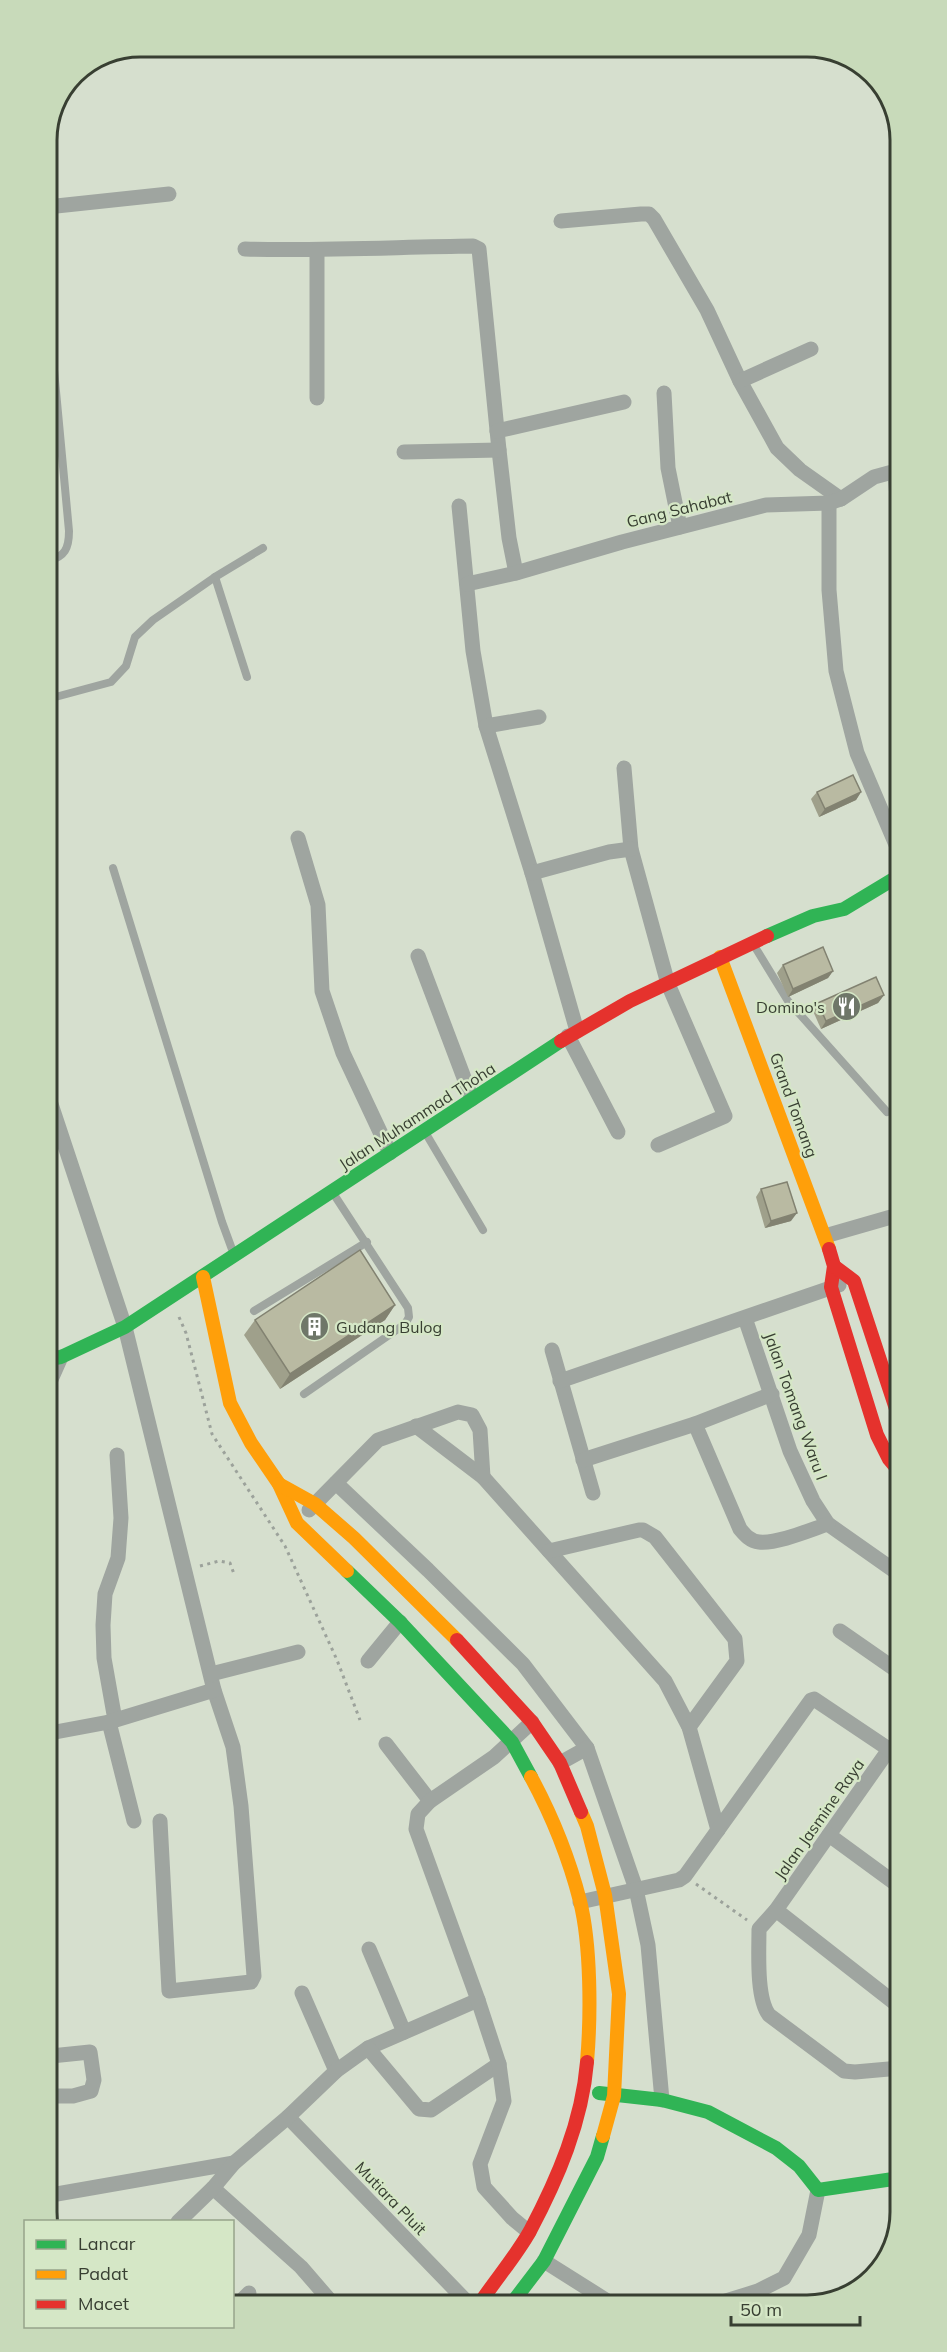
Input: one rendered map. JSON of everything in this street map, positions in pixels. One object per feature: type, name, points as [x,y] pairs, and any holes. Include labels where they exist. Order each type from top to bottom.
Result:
[{"type":"street","points":[[57,206],[169,194]]},
{"type":"street","points":[[561,221],[641,214],[649,214],[654,219],[708,309],[740,381],[777,448],[836,501]]},
{"type":"street","points":[[245,249],[317,251],[462,246],[473,246],[479,249],[499,450],[509,537],[516,573]]},
{"type":"street","points":[[316,398],[317,251]]},
{"type":"street","points":[[740,381],[811,349]]},
{"type":"street","points":[[664,393],[668,468],[680,527]]},
{"type":"street","points":[[497,430],[624,402]]},
{"type":"street","points":[[404,452],[499,450]]},
{"type":"street","points":[[836,501],[873,477],[890,473]]},
{"type":"street","points":[[836,501],[829,590],[836,670],[857,753],[890,830]]},
{"type":"street","name":"Gang Sahabat","points":[[467,584],[516,573],[766,505],[836,501]]},
{"type":"street","points":[[459,506],[473,651],[486,726],[532,873],[573,1034],[618,1132]]},
{"type":"street","points":[[486,726],[539,717]]},
{"type":"street","points":[[624,768],[631,849],[668,984],[725,1116],[658,1145]]},
{"type":"street","points":[[298,838],[318,905],[322,991],[343,1053],[390,1153]]},
{"type":"street","points":[[532,873],[609,852],[631,849]]},
{"type":"street","name":"Jalan Muhammad Thoha","points":[[57,1357],[125,1327],[171,1299],[573,1034],[630,1002],[720,957],[813,916],[844,909],[890,881]]},
{"type":"street","name":"Jalan Muhammad Thoha","points":[[813,916],[827,899]]},
{"type":"street","points":[[418,956],[472,1099]]},
{"type":"street","name":"Grand Tomang","points":[[720,957],[825,1236],[834,1266],[831,1287],[877,1435],[890,1460]]},
{"type":"street","points":[[57,1122],[125,1327],[214,1690],[232,1747],[241,1806],[254,1976],[251,1982],[169,1991],[160,1821]]},
{"type":"street","points":[[825,1236],[890,1217]]},
{"type":"street","points":[[834,1266],[854,1281],[890,1391]]},
{"type":"street","points":[[204,1277],[230,1403],[251,1443],[279,1484],[297,1523],[400,1622],[512,1742],[552,1817],[580,1902],[586,1945],[590,2030],[585,2091],[571,2143],[529,2232],[486,2295]]},
{"type":"street","points":[[560,1381],[854,1281]]},
{"type":"street","name":"Jalan Tomang Waru I","points":[[744,1318],[790,1451],[813,1501],[828,1524],[890,1568]]},
{"type":"street","points":[[552,1350],[593,1493]]},
{"type":"street","points":[[583,1460],[695,1424],[772,1395]]},
{"type":"street","points":[[297,1523],[378,1440],[458,1412],[472,1415],[480,1430],[483,1478]]},
{"type":"street","points":[[695,1424],[745,1536],[752,1540],[768,1542],[828,1524]]},
{"type":"street","points":[[416,1426],[483,1478],[665,1681],[690,1727],[718,1830]]},
{"type":"street","points":[[117,1455],[121,1518],[118,1558],[105,1593],[102,1624],[112,1721],[134,1821]]},
{"type":"street","points":[[336,1483],[469,1609],[523,1664],[587,1748],[636,1889],[648,1945],[662,2100]]},
{"type":"street","points":[[279,1484],[315,1504],[354,1538],[448,1630],[532,1722],[560,1762],[586,1826],[605,1895],[619,1995],[614,2096],[597,2157],[544,2261],[518,2295]]},
{"type":"street","points":[[549,1551],[639,1530],[655,1538],[735,1639],[737,1661],[690,1727]]},
{"type":"street","points":[[448,1630],[469,1609]]},
{"type":"street","points":[[368,1661],[400,1622]]},
{"type":"street","points":[[840,1631],[890,1666]]},
{"type":"street","points":[[211,1674],[298,1652]]},
{"type":"street","points":[[57,1732],[112,1721],[214,1690]]},
{"type":"street","points":[[580,1902],[679,1880],[685,1876],[811,1700],[814,1699],[890,1749]]},
{"type":"street","points":[[529,2232],[512,2218],[484,2187],[480,2164],[504,2101],[499,2064],[416,1829],[418,1814],[430,1801],[494,1757],[532,1722]]},
{"type":"street","points":[[386,1744],[430,1801]]},
{"type":"street","points":[[560,1762],[587,1748]]},
{"type":"street","name":"Jalan Jasmine Raya","points":[[759,1929],[776,1910],[829,1835],[890,1758]]},
{"type":"street","points":[[829,1835],[890,1880]]},
{"type":"street","points":[[776,1910],[890,1999]]},
{"type":"street","points":[[759,1929],[762,2001],[768,2015],[843,2071],[890,2069]]},
{"type":"street","points":[[369,1949],[404,2032]]},
{"type":"street","points":[[302,1993],[336,2071]]},
{"type":"street","points":[[180,2220],[213,2188],[234,2163],[288,2117],[336,2071],[368,2048],[478,2000]]},
{"type":"street","points":[[368,2048],[419,2109],[431,2110],[499,2064]]},
{"type":"street","points":[[57,2055],[90,2052],[94,2080],[90,2091],[73,2096],[57,2096]]},
{"type":"street","points":[[585,2091],[662,2100],[708,2112],[776,2148],[799,2166],[818,2190],[809,2235],[784,2278],[743,2295]]},
{"type":"street","name":"Mutiara Pluit","points":[[288,2117],[460,2295]]},
{"type":"street","points":[[57,2194],[234,2163]]},
{"type":"street","points":[[818,2190],[890,2179]]},
{"type":"street","points":[[213,2188],[301,2267],[325,2295]]},
{"type":"street","points":[[544,2261],[598,2295]]},
{"type":"lane","points":[[57,402],[69,531],[67,551],[57,558]]},
{"type":"lane","points":[[57,697],[111,682],[126,666],[135,637],[147,626],[215,577],[263,548]]},
{"type":"lane","points":[[215,577],[247,677]]},
{"type":"lane","points":[[113,868],[222,1222],[235,1256]]},
{"type":"lane","points":[[752,943],[788,1000],[887,1112]]},
{"type":"lane","points":[[424,1131],[483,1230]]},
{"type":"lane","points":[[304,1394],[405,1324],[409,1317],[408,1308],[332,1191]]},
{"type":"lane","points":[[254,1311],[367,1242]]},
{"type":"path","points":[[171,1299],[186,1333],[212,1434],[285,1546],[337,1660],[360,1720]]},
{"type":"path","points":[[184,1570],[219,1561],[230,1563],[234,1574]]},
{"type":"path","points":[[685,1876],[759,1929]]},
{"type":"building","points":[[853,775],[861,792],[825,809],[817,792]]},
{"type":"building","points":[[823,947],[833,971],[793,989],[783,965]]},
{"type":"building","name":"Domino's","points":[[876,977],[884,995],[826,1021],[818,1003]]},
{"type":"building","points":[[787,1182],[797,1213],[771,1221],[761,1189]]},
{"type":"building","name":"Gudang Bulog","points":[[360,1250],[395,1305],[290,1374],[255,1320]]},
{"type":"traffic: fast","points":[[767,936],[813,916],[844,909],[890,881]]},
{"type":"traffic: fast","points":[[57,1358],[125,1327],[561,1041]]},
{"type":"traffic: fast","points":[[347,1571],[400,1622],[512,1742],[531,1777]]},
{"type":"traffic: fast","points":[[599,2093],[662,2100],[708,2112],[776,2148],[799,2166],[818,2190],[890,2179]]},
{"type":"traffic: fast","points":[[518,2295],[544,2261],[597,2157],[603,2136]]},
{"type":"traffic: slow","points":[[720,957],[829,1249]]},
{"type":"traffic: slow","points":[[203,1277],[230,1403],[251,1443],[279,1484],[297,1523],[347,1571]]},
{"type":"traffic: slow","points":[[279,1484],[315,1504],[354,1538],[457,1640]]},
{"type":"traffic: slow","points":[[531,1777],[565,1853],[584,1919],[589,1981],[587,2062]]},
{"type":"traffic: slow","points":[[581,1812],[587,1826],[605,1895],[619,1994],[614,2096],[603,2136]]},
{"type":"traffic: jam","points":[[561,1041],[630,1001],[767,936]]},
{"type":"traffic: jam","points":[[829,1249],[834,1266],[831,1287],[877,1435],[890,1460]]},
{"type":"traffic: jam","points":[[834,1266],[854,1281],[890,1391]]},
{"type":"traffic: jam","points":[[457,1640],[532,1722],[560,1763],[581,1812]]},
{"type":"traffic: jam","points":[[486,2295],[530,2231],[550,2191],[574,2128],[587,2062]]},
{"type":"place","name":"Domino's","points":[[846,1007]]},
{"type":"place","name":"Gudang Bulog","points":[[315,1327]]}]
